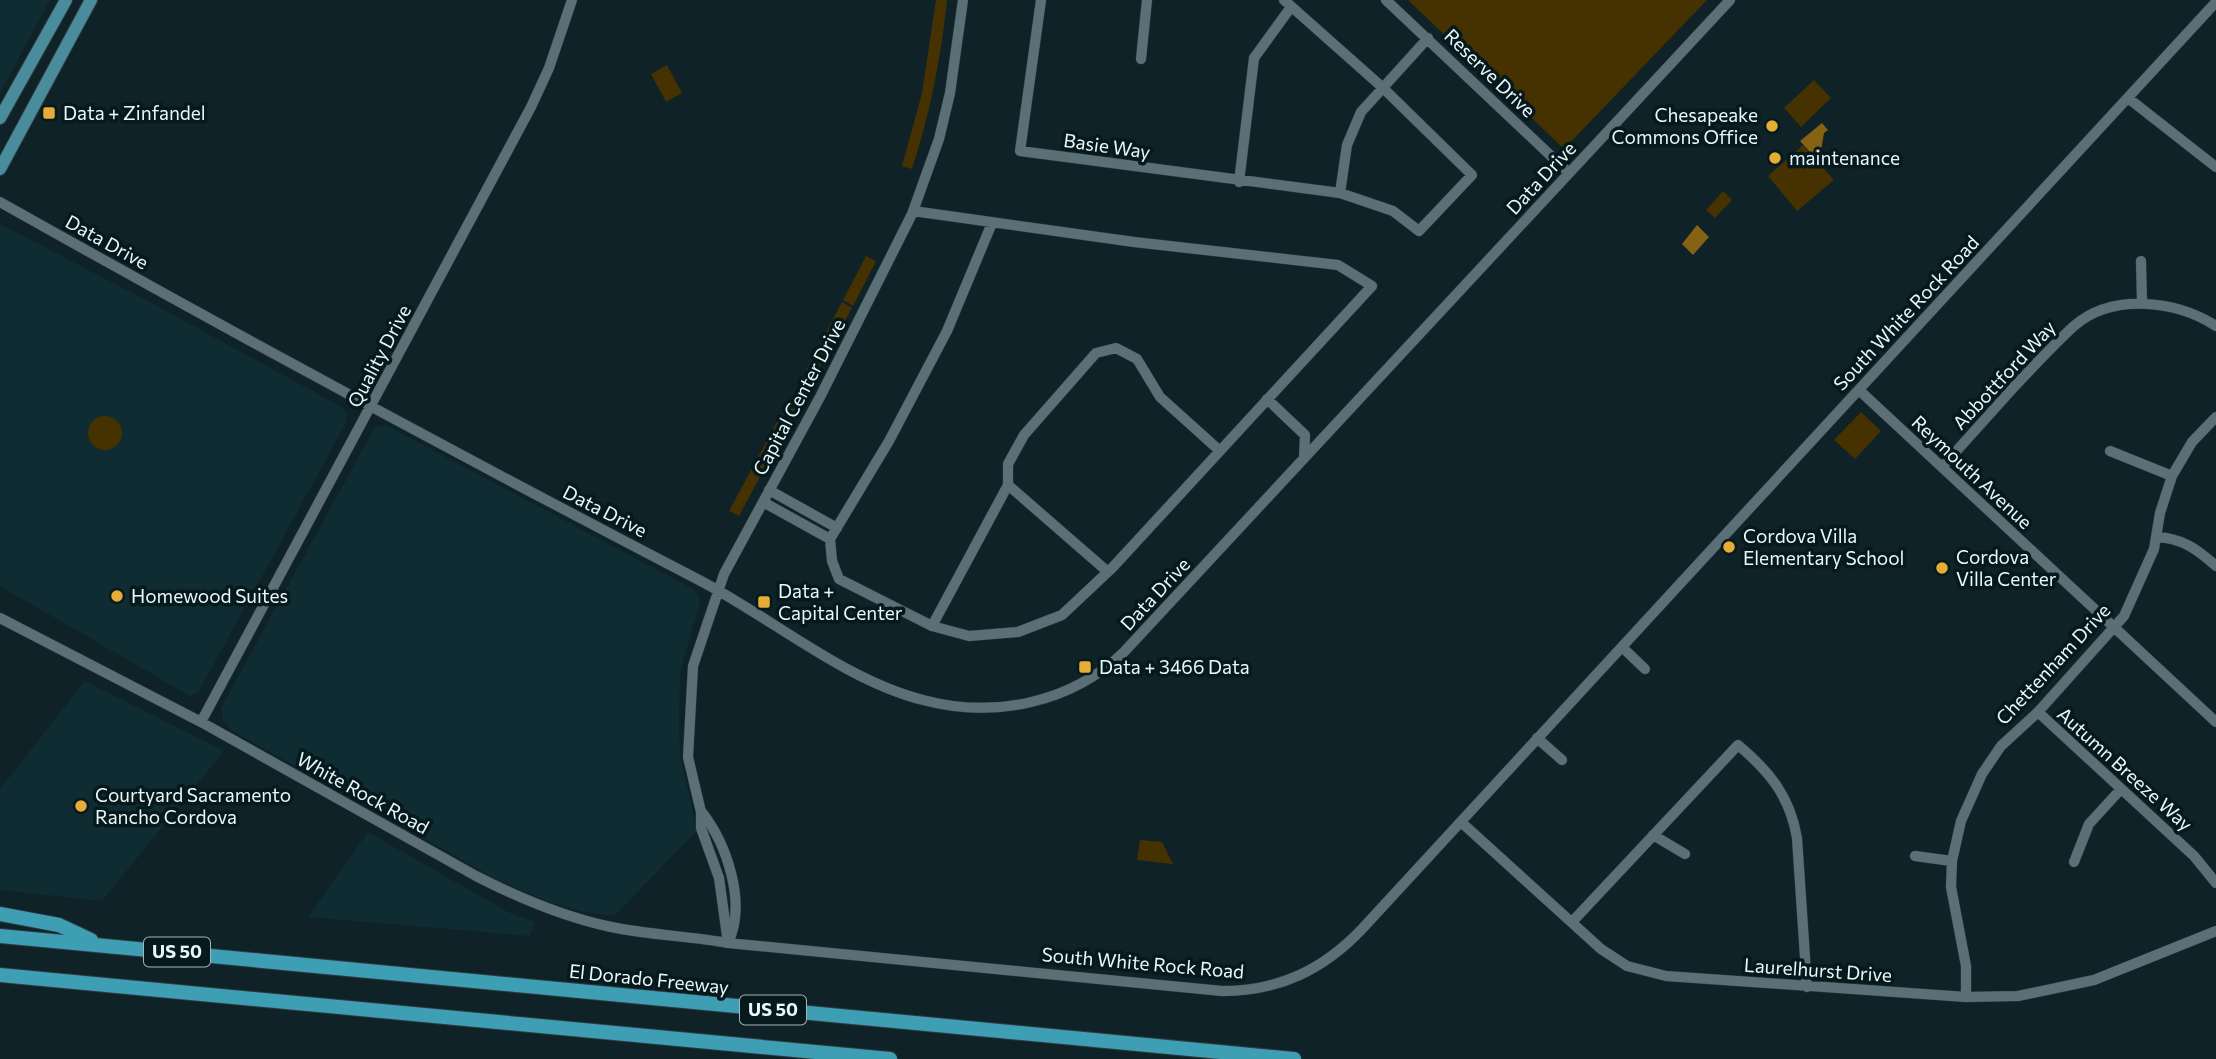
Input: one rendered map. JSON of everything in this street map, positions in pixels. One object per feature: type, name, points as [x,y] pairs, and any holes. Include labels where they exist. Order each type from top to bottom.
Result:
[{"type":"highway","points":[[0,914],[59,925],[102,945]]},
{"type":"highway","name":"El Dorado Freeway","points":[[0,936],[1294,1059]]},
{"type":"highway","name":"US 50","points":[[0,975],[890,1059]]},
{"type":"main road","points":[[0,118],[66,0]]},
{"type":"main road","points":[[0,169],[91,0]]},
{"type":"street","name":"Quality Drive","points":[[201,722],[531,107],[549,68],[572,0]]},
{"type":"street","name":"Capital Center Drive","points":[[728,943],[719,878],[701,828],[701,812],[688,757],[690,690],[700,642],[718,590],[827,385],[913,211],[939,139],[950,93],[963,0]]},
{"type":"street","name":"Basie Way","points":[[1041,0],[1020,151],[1239,182],[1340,193],[1393,211],[1419,231],[1472,175],[1382,87]]},
{"type":"street","points":[[1141,59],[1147,0]]},
{"type":"street","name":"Reserve Drive","points":[[1386,0],[1569,173]]},
{"type":"street","name":"Data Drive","points":[[0,202],[490,471],[718,590],[869,680],[922,700],[972,707],[1046,700],[1097,677],[1124,653],[1730,0]]},
{"type":"street","points":[[1239,182],[1254,58],[1287,3],[1382,87]]},
{"type":"street","name":"South White Rock Road","points":[[728,943],[1222,991],[1252,990],[1288,981],[1326,962],[1362,929],[2214,6]]},
{"type":"street","points":[[1340,193],[1350,131],[1361,112],[1427,38]]},
{"type":"street","points":[[2129,98],[2216,167]]},
{"type":"street","points":[[913,211],[1338,265],[1372,286],[1108,572],[1062,615],[1018,632],[969,636],[932,626],[839,579],[832,561],[830,539],[889,441],[947,331],[992,223]]},
{"type":"street","points":[[2141,261],[2142,303]]},
{"type":"street","name":"Abbottford Way","points":[[1941,467],[2076,324],[2095,314],[2142,303],[2191,312],[2216,326]]},
{"type":"street","points":[[932,626],[1008,485],[1008,464],[1024,435],[1096,353],[1116,348],[1137,359],[1160,397],[1220,451]]},
{"type":"street","name":"Reymouth Avenue","points":[[1859,390],[2216,722]]},
{"type":"street","points":[[1267,400],[1305,435],[1304,458]]},
{"type":"street","name":"Chettenham Drive","points":[[1966,997],[1966,966],[1953,906],[1952,861],[1961,821],[1982,774],[2001,746],[2038,712],[2112,628],[2135,596],[2156,537],[2160,513],[2172,476],[2192,442],[2216,417]]},
{"type":"street","points":[[2110,451],[2172,476]]},
{"type":"street","points":[[1008,485],[1108,572]]},
{"type":"street","points":[[769,490],[837,528]]},
{"type":"street","points":[[763,502],[830,539]]},
{"type":"street","points":[[2156,537],[2170,537],[2190,544],[2216,566]]},
{"type":"street","name":"White Rock Road","points":[[0,618],[201,722],[516,895],[609,926],[728,943]]},
{"type":"street","points":[[1622,647],[1645,669]]},
{"type":"street","name":"Autumn Breeze Way","points":[[2038,712],[2194,856],[2216,883]]},
{"type":"street","points":[[1537,738],[1562,760]]},
{"type":"street","points":[[1573,922],[1738,744],[1765,768],[1784,795],[1795,827],[1807,987]]},
{"type":"street","points":[[2074,862],[2089,824],[2121,789]]},
{"type":"street","name":"Laurelhurst Drive","points":[[1461,822],[1610,956],[1627,967],[1654,974],[1966,997],[2018,996],[2069,987],[2118,972],[2216,930]]},
{"type":"street","points":[[1653,835],[1685,855]]},
{"type":"street","points":[[1915,856],[1952,861]]},
{"type":"shaded area","points":[[0,0],[50,0],[0,93]]},
{"type":"shaded area","points":[[936,0],[947,0],[942,43],[929,107],[912,169],[902,166],[922,93]]},
{"type":"shaded area","points":[[1408,0],[1707,0],[1564,149]]},
{"type":"shaded area","points":[[667,65],[682,93],[666,102],[651,74]]},
{"type":"shaded area","points":[[1814,80],[1831,98],[1801,127],[1784,108]]},
{"type":"shaded area","points":[[1822,123],[1828,130],[1824,133],[1819,162],[1800,141]]},
{"type":"shaded area","points":[[1803,145],[1834,180],[1797,211],[1768,176]]},
{"type":"shaded area","points":[[1723,191],[1732,200],[1715,218],[1706,210]]},
{"type":"shaded area","points":[[0,224],[150,302],[340,406],[347,413],[346,423],[198,693],[190,696],[0,586]]},
{"type":"shaded area","points":[[1697,225],[1709,237],[1693,255],[1682,244]]},
{"type":"shaded area","points":[[866,256],[876,261],[853,306],[843,300]]},
{"type":"shaded area","points":[[842,302],[852,308],[815,375],[806,370]]},
{"type":"shaded area","points":[[786,405],[796,410],[739,516],[729,511]]},
{"type":"shaded area","points":[[1861,412],[1881,431],[1855,459],[1834,440]]},
{"type":"shaded area","points":[[105,416],[117,421],[122,433],[117,445],[105,450],[93,445],[88,433],[93,421]]},
{"type":"shaded area","points":[[386,425],[693,589],[698,595],[700,601],[680,673],[679,727],[680,755],[697,831],[614,916],[584,912],[548,902],[496,879],[231,730],[223,720],[221,708],[375,427]]},
{"type":"shaded area","points":[[85,681],[224,751],[102,901],[0,890],[0,789]]},
{"type":"shaded area","points":[[368,832],[510,913],[535,922],[530,936],[308,917]]},
{"type":"shaded area","points":[[1140,840],[1162,842],[1173,864],[1137,860]]},
{"type":"place","name":"Data + Zinfandel","points":[[49,113]]},
{"type":"place","name":"Chesapeake Commons Office","points":[[1772,126]]},
{"type":"place","name":"maintenance","points":[[1775,158]]},
{"type":"place","name":"Cordova Villa Elementary School","points":[[1729,547]]},
{"type":"place","name":"Cordova Villa Center","points":[[1942,568]]},
{"type":"place","name":"Homewood Suites","points":[[117,596]]},
{"type":"place","name":"Data + Capital Center","points":[[764,602]]},
{"type":"place","name":"Data + 3466 Data","points":[[1085,667]]},
{"type":"place","name":"Courtyard Sacramento Rancho Cordova","points":[[81,806]]}]
